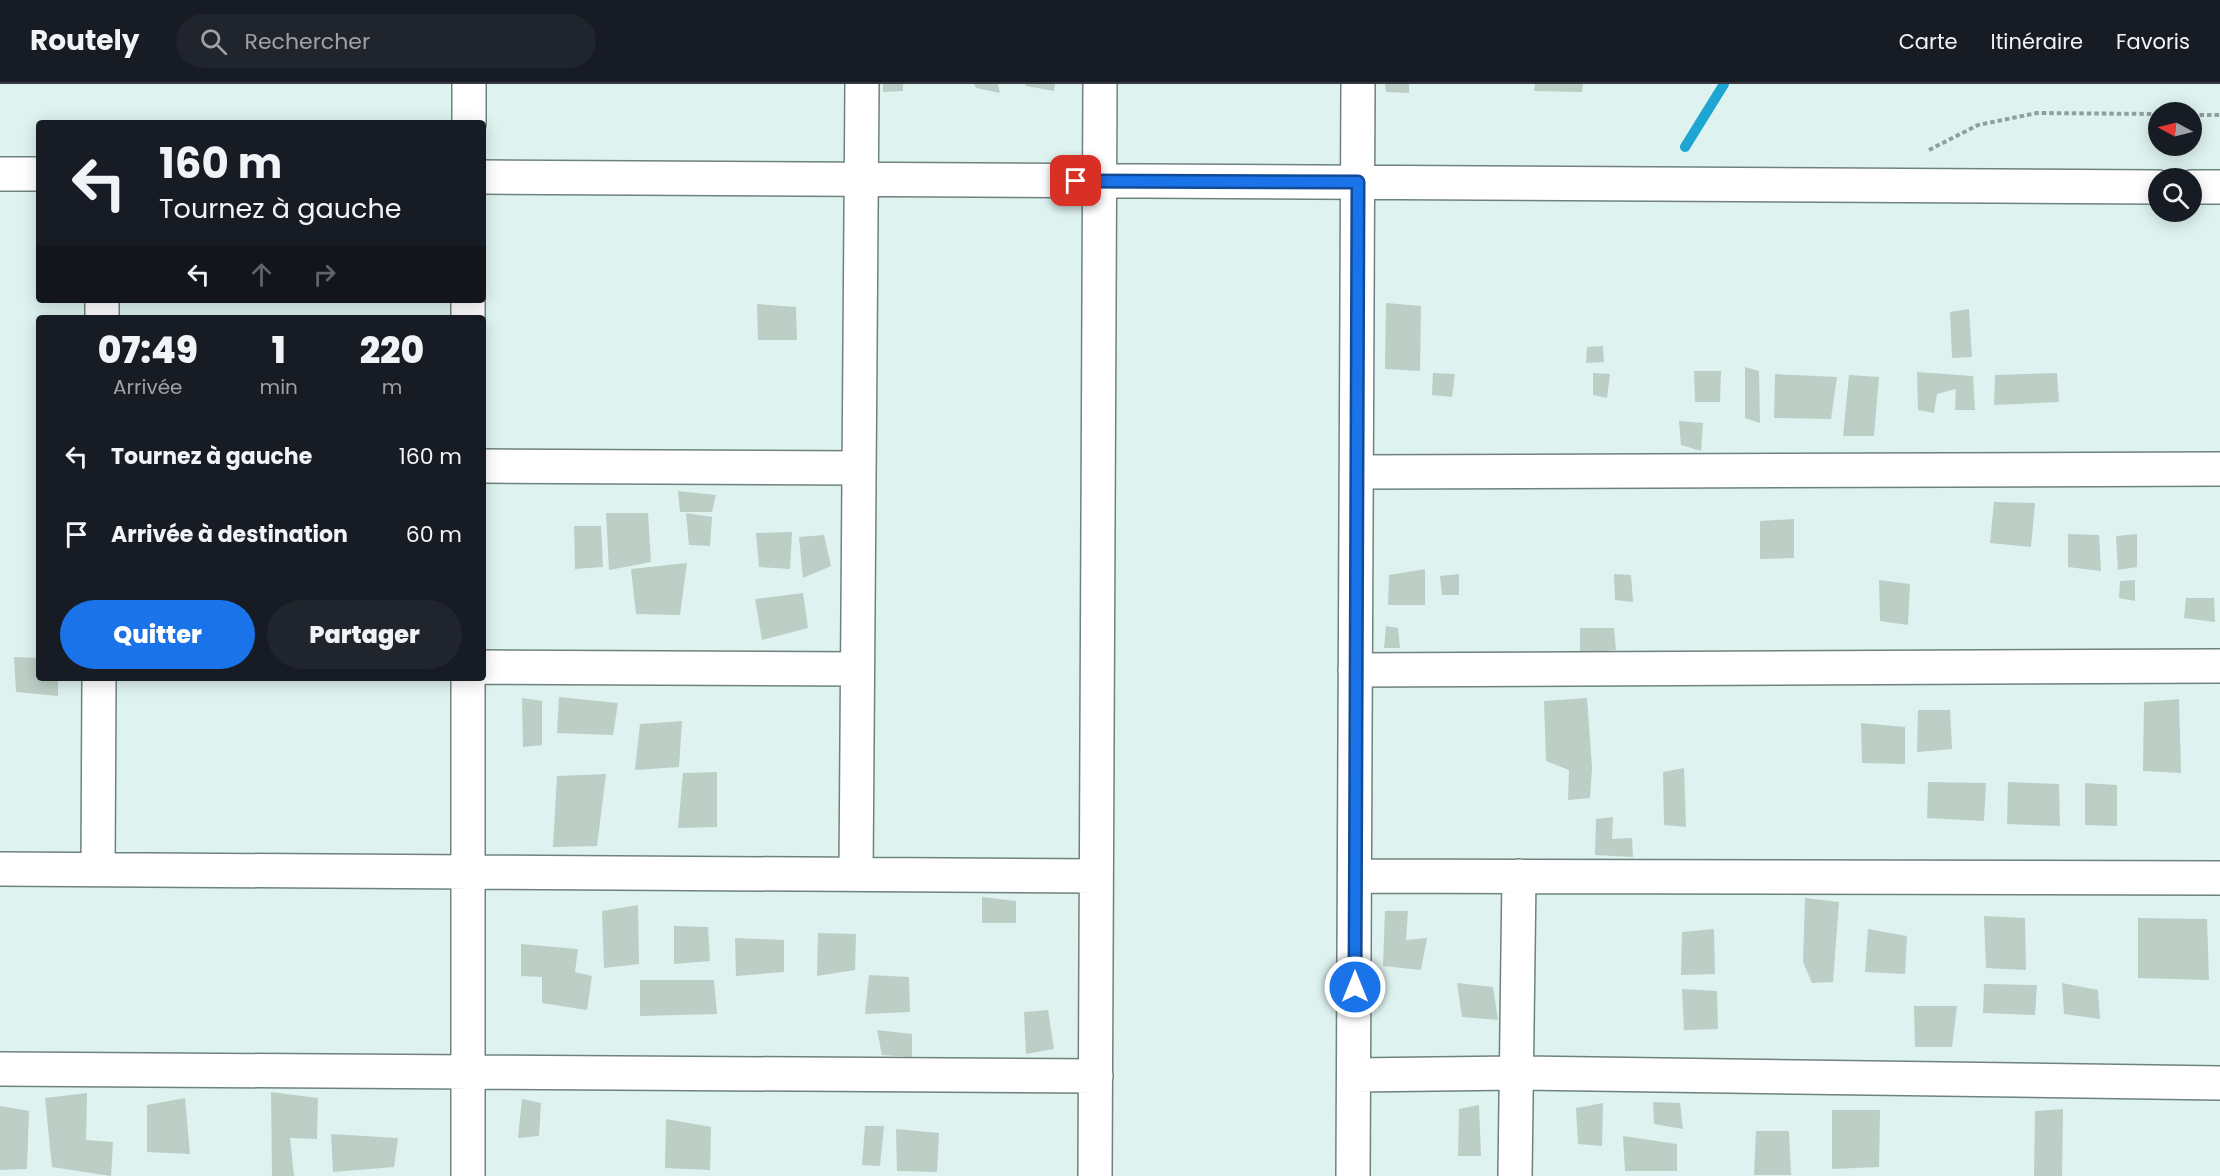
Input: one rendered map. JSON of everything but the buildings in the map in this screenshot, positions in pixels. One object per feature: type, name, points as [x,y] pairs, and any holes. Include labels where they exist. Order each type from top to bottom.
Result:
[{"type":"street","points":[[469,84],[469,120]]},
{"type":"street","points":[[856,874],[862,84]]},
{"type":"street","points":[[1095,1176],[1100,84]]},
{"type":"street","points":[[1353,1176],[1358,84]]},
{"type":"street","points":[[0,174],[36,174]]},
{"type":"street","points":[[486,177],[2148,187]]},
{"type":"street","points":[[2202,187],[2220,187]]},
{"type":"street","points":[[486,466],[859,468]]},
{"type":"street","points":[[1357,472],[2220,469]]},
{"type":"street","points":[[1355,670],[2220,666]]},
{"type":"street","points":[[486,667],[857,669]]},
{"type":"street","points":[[98,869],[99,681]]},
{"type":"street","points":[[468,681],[468,1176]]},
{"type":"street","points":[[0,869],[1096,876]]},
{"type":"street","points":[[1356,876],[2220,878]]},
{"type":"street","points":[[1515,1176],[1519,876]]},
{"type":"street","points":[[0,1069],[1096,1076]]},
{"type":"street","points":[[1355,1075],[1516,1073],[2220,1083]]},
{"type":"path","points":[[1925,153],[1978,124],[2037,113],[2148,114]]},
{"type":"path","points":[[2202,114],[2220,115]]},
{"type":"waterway","points":[[1685,147],[1724,84]]},
{"type":"route","points":[[1076,181],[1358,182],[1355,987]]}]
